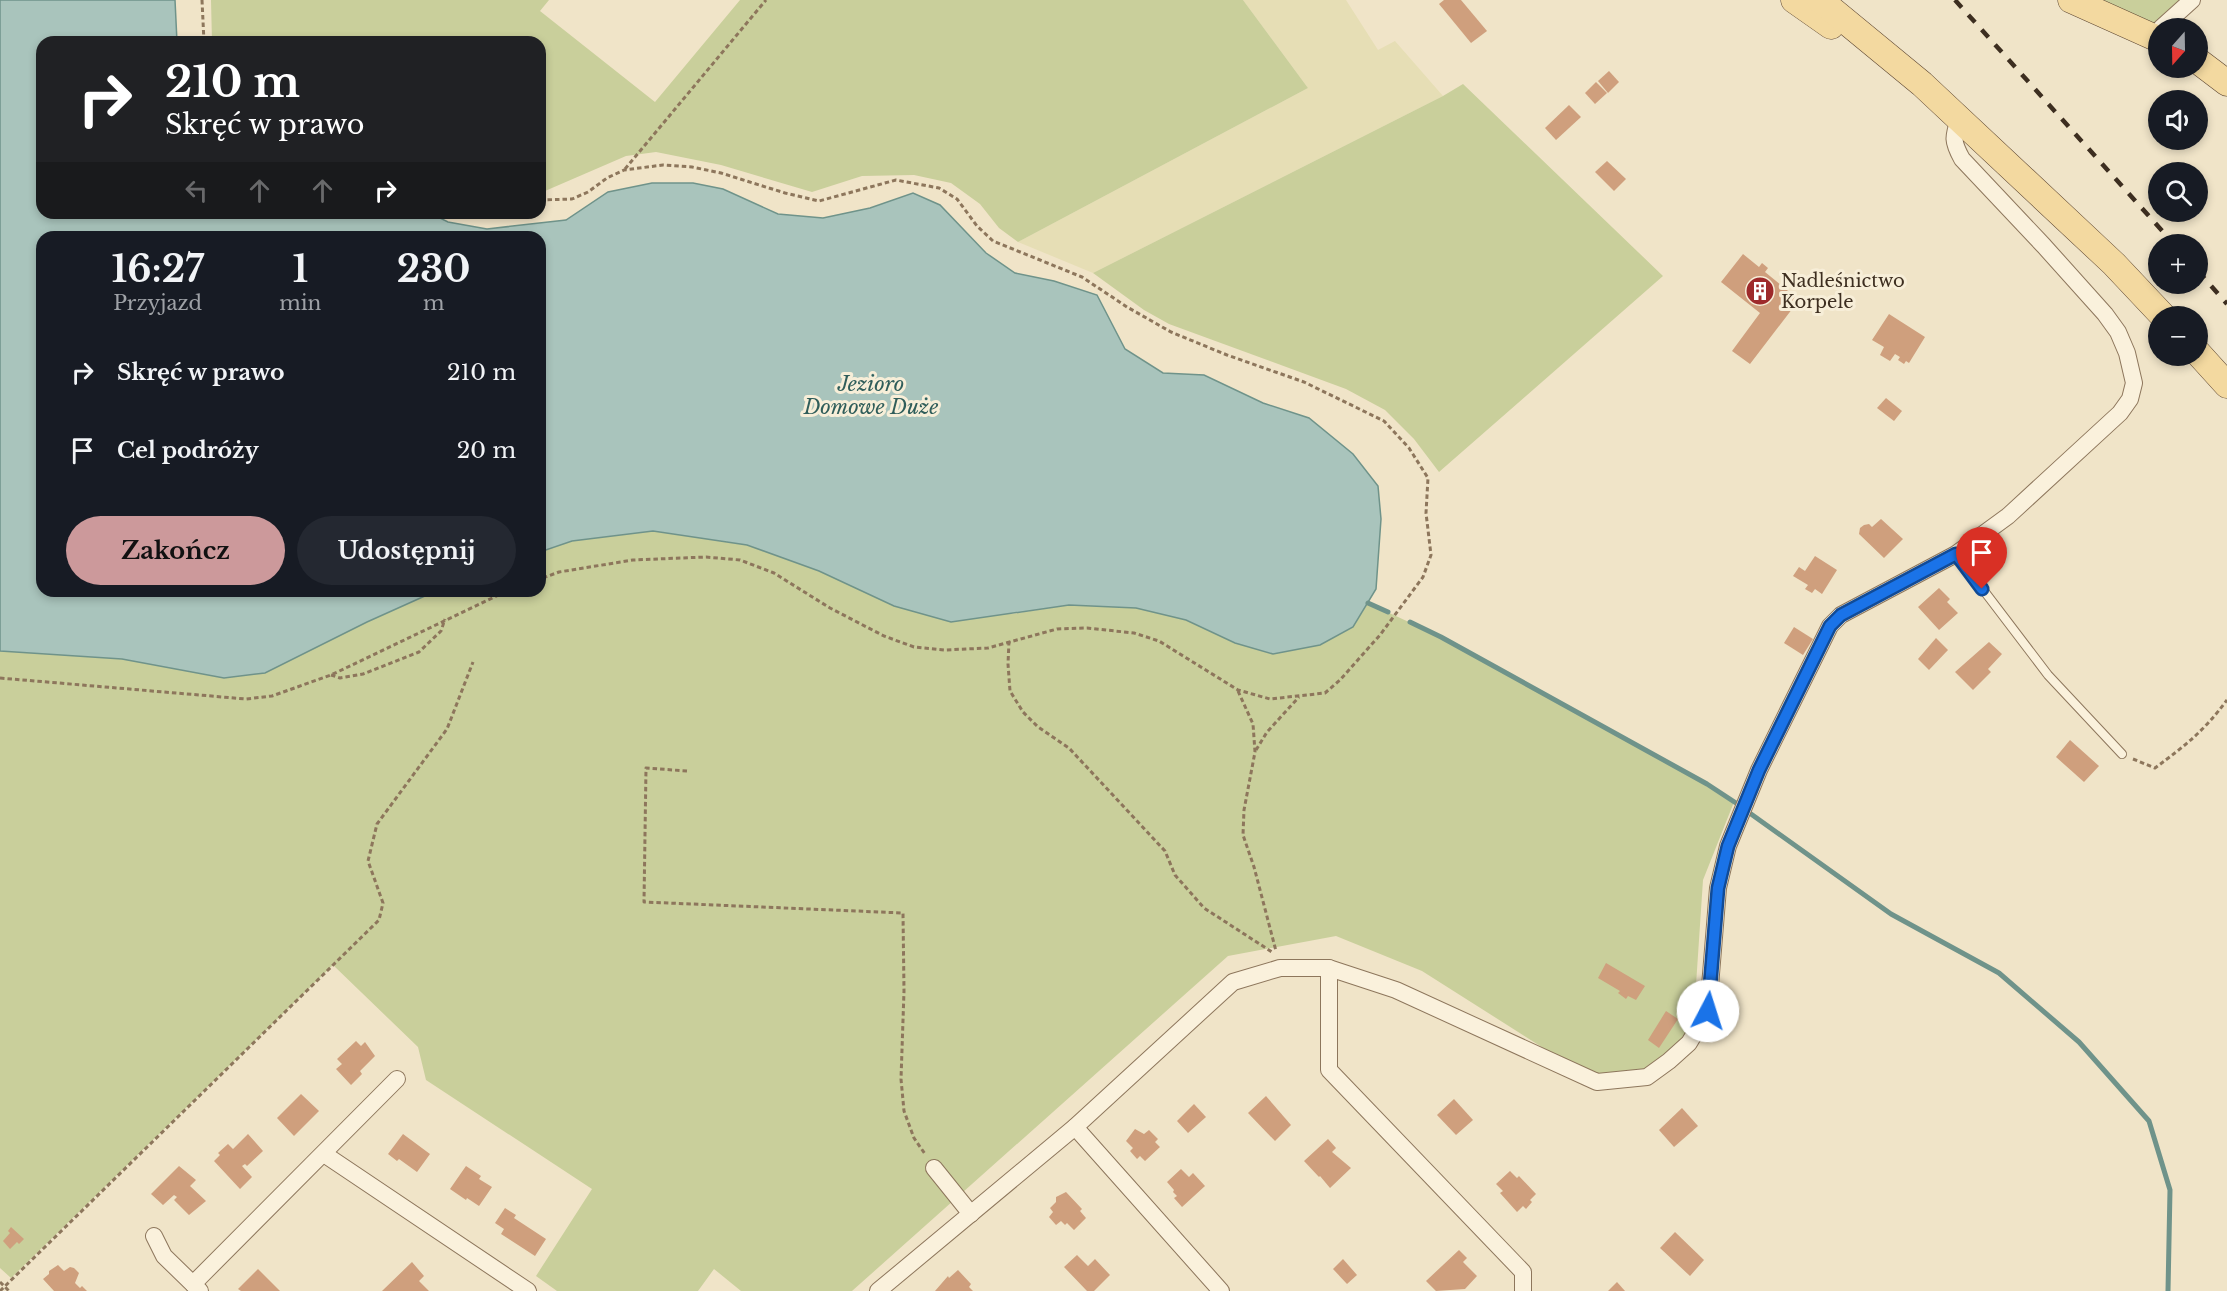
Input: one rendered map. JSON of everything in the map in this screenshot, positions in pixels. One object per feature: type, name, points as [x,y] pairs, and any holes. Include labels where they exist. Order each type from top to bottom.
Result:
[{"type":"main road","points":[[1794,0],[1959,119]]},
{"type":"main road","points":[[1820,0],[1922,84],[2114,264],[2154,306]]},
{"type":"main road","points":[[2071,0],[2148,29]]},
{"type":"main road","points":[[2208,68],[2227,82]]},
{"type":"main road","points":[[2208,364],[2227,385]]},
{"type":"street","points":[[2173,18],[2192,0]]},
{"type":"street","points":[[890,1288],[971,1214],[1075,1127],[1233,982],[1280,968],[1329,968],[1396,990],[1597,1082],[1647,1077],[1689,1043],[1708,1011],[1718,888],[1728,846],[1759,770],[1830,626],[1841,615],[1956,554],[2008,516],[2120,413],[2130,399],[2134,384],[2127,353],[2118,332],[2105,314],[1962,159],[1953,137],[1959,119]]},
{"type":"street","points":[[1329,968],[1329,1070],[1523,1272],[1523,1291]]},
{"type":"street","points":[[154,1236],[164,1256],[196,1288],[397,1079]]},
{"type":"street","points":[[1075,1127],[1221,1291]]},
{"type":"street","points":[[324,1154],[528,1291]]},
{"type":"street","points":[[934,1168],[971,1214]]},
{"type":"lane","points":[[1956,554],[2048,675],[2122,754]]},
{"type":"path","points":[[202,0],[204,36]]},
{"type":"path","points":[[624,170],[766,0]]},
{"type":"path","points":[[546,200],[572,199],[624,170],[663,165],[692,167],[819,201],[896,180],[939,188],[957,199],[977,226],[993,241],[1082,277],[1127,308],[1171,332],[1227,355],[1304,382],[1384,421],[1408,448],[1428,478],[1426,513],[1431,555],[1423,577],[1380,635],[1340,680],[1324,693],[1270,699],[1238,690],[1159,640],[1134,633],[1087,628],[1057,628],[988,648],[945,650],[914,647],[884,636],[830,608],[774,573],[740,560],[706,557],[633,560],[546,577]]},
{"type":"path","points":[[0,678],[246,699],[272,696],[331,675],[494,597]]},
{"type":"path","points":[[331,675],[340,678],[363,674],[419,652],[441,631],[445,619]]},
{"type":"path","points":[[1009,641],[1010,691],[1023,712],[1038,727],[1069,748],[1165,851],[1175,875],[1204,908],[1277,955],[1244,835],[1244,810],[1255,752],[1253,724],[1238,690]]},
{"type":"path","points":[[0,1291],[379,920],[383,903],[368,861],[377,824],[447,729],[473,662]]},
{"type":"path","points":[[1255,752],[1266,732],[1299,697]]},
{"type":"path","points":[[2122,754],[2155,768],[2187,745],[2208,725],[2227,700]]},
{"type":"path","points":[[687,771],[646,768],[644,902],[903,913],[904,992],[901,1079],[904,1111],[914,1138],[934,1168]]},
{"type":"path","points":[[0,1281],[9,1291]]},
{"type":"shaded area","points":[[1243,0],[1346,0],[1378,50],[1395,41],[1443,96],[1093,273],[1018,242],[1308,88]]},
{"type":"green space","points":[[211,0],[549,0],[540,11],[655,102],[740,0],[1243,0],[1308,88],[1018,242],[999,228],[980,204],[951,183],[914,175],[862,176],[812,192],[721,165],[656,152],[626,156],[546,191],[546,36],[212,36]]},
{"type":"green space","points":[[2098,0],[2180,0],[2160,18],[2148,18],[2148,22]]},
{"type":"green space","points":[[1463,84],[1663,276],[1439,472],[1414,439],[1385,410],[1346,389],[1169,324],[1144,310],[1093,273],[1443,96]]},
{"type":"green space","points":[[653,531],[747,545],[819,571],[1011,614],[1069,605],[1136,608],[1186,620],[1235,643],[1273,654],[1320,645],[1353,627],[1368,603],[1441,637],[1707,784],[1734,802],[1703,880],[1694,1015],[1689,1043],[1647,1077],[1597,1082],[1422,971],[1336,936],[1228,956],[852,1291],[741,1291],[714,1269],[698,1291],[557,1291],[536,1276],[592,1189],[426,1080],[418,1047],[333,965],[11,1278],[0,1268],[0,651],[122,659],[224,678],[367,622],[423,597],[546,597],[546,550],[572,541]]},
{"type":"water","name":"Jezioro Domowe Duże","points":[[0,0],[175,0],[177,36],[36,36],[36,219],[442,219],[487,229],[566,220],[608,192],[652,183],[693,183],[723,189],[778,214],[823,218],[870,208],[913,193],[940,205],[986,253],[1015,273],[1054,281],[1097,295],[1125,349],[1163,373],[1204,375],[1263,403],[1309,418],[1353,454],[1378,486],[1381,519],[1376,589],[1353,627],[1320,645],[1273,654],[1235,643],[1186,620],[1136,608],[1069,605],[951,622],[894,606],[819,571],[747,545],[653,531],[572,541],[546,550],[546,231],[36,231],[36,597],[423,597],[265,673],[224,678],[122,659],[0,651]]},
{"type":"building","points":[[1444,0],[1461,0],[1487,31],[1471,43],[1439,4]]},
{"type":"building","points":[[1609,71],[1619,82],[1608,93],[1598,81]]},
{"type":"building","points":[[1596,82],[1607,93],[1595,104],[1585,93]]},
{"type":"building","points":[[1569,105],[1581,117],[1556,140],[1545,128]]},
{"type":"building","points":[[1607,161],[1626,179],[1614,191],[1595,172]]},
{"type":"building","name":"Nadleśnictwo Korpele","points":[[1743,254],[1759,267],[1762,263],[1768,268],[1765,272],[1799,300],[1750,364],[1732,351],[1760,313],[1721,282]]},
{"type":"building","points":[[1889,314],[1925,337],[1909,363],[1906,361],[1904,364],[1895,354],[1890,361],[1880,355],[1884,347],[1872,340]]},
{"type":"building","points":[[1886,398],[1902,411],[1894,421],[1877,408]]},
{"type":"building","points":[[1881,519],[1903,539],[1884,558],[1859,534],[1860,528],[1864,525],[1869,524],[1872,527]]},
{"type":"building","points":[[1815,556],[1837,570],[1822,594],[1815,589],[1812,593],[1805,589],[1808,585],[1793,576],[1799,567],[1805,571]]},
{"type":"building","points":[[1939,588],[1950,599],[1947,602],[1958,613],[1939,630],[1918,607]]},
{"type":"building","points":[[1794,627],[1813,639],[1803,655],[1784,643]]},
{"type":"building","points":[[1936,638],[1948,650],[1929,670],[1918,659]]},
{"type":"building","points":[[1989,642],[2002,654],[1988,669],[1991,672],[1973,690],[1955,672]]},
{"type":"building","points":[[2070,740],[2099,766],[2084,782],[2056,757]]},
{"type":"building","points":[[1606,963],[1645,986],[1636,1000],[1628,996],[1626,999],[1618,993],[1620,991],[1598,978]]},
{"type":"building","points":[[1666,1011],[1678,1019],[1659,1048],[1648,1040]]},
{"type":"building","points":[[356,1041],[361,1046],[365,1042],[375,1056],[360,1071],[362,1074],[351,1085],[336,1069],[342,1064],[337,1059]]},
{"type":"building","points":[[301,1094],[319,1111],[294,1136],[277,1118]]},
{"type":"building","points":[[1266,1096],[1291,1125],[1275,1141],[1248,1113]]},
{"type":"building","points":[[1454,1099],[1473,1120],[1456,1135],[1437,1115]]},
{"type":"building","points":[[1194,1104],[1206,1117],[1188,1133],[1177,1121]]},
{"type":"building","points":[[1682,1108],[1698,1126],[1674,1147],[1659,1130]]},
{"type":"building","points":[[1135,1129],[1144,1134],[1149,1130],[1158,1139],[1155,1142],[1160,1147],[1145,1161],[1140,1156],[1137,1159],[1130,1151],[1133,1148],[1126,1141]]},
{"type":"building","points":[[248,1134],[263,1151],[247,1166],[245,1164],[242,1166],[252,1177],[240,1189],[214,1161],[220,1155],[218,1153],[228,1144],[233,1149]]},
{"type":"building","points":[[403,1134],[430,1154],[417,1172],[388,1154]]},
{"type":"building","points":[[1328,1139],[1336,1148],[1332,1152],[1351,1168],[1330,1188],[1304,1161]]},
{"type":"building","points":[[179,1166],[196,1180],[190,1186],[206,1201],[189,1215],[174,1200],[177,1197],[174,1195],[163,1205],[151,1194]]},
{"type":"building","points":[[466,1166],[481,1176],[479,1179],[492,1187],[479,1206],[450,1189]]},
{"type":"building","points":[[1181,1169],[1189,1177],[1193,1173],[1205,1186],[1182,1207],[1174,1198],[1177,1196],[1167,1182]]},
{"type":"building","points":[[1510,1171],[1517,1178],[1519,1176],[1536,1194],[1526,1209],[1523,1206],[1517,1212],[1500,1193],[1503,1191],[1496,1184]]},
{"type":"building","points":[[1066,1192],[1082,1209],[1080,1211],[1086,1218],[1074,1230],[1061,1221],[1056,1225],[1049,1217],[1053,1212],[1050,1208],[1056,1202],[1056,1197]]},
{"type":"building","points":[[505,1208],[516,1215],[514,1218],[546,1239],[535,1256],[501,1234],[504,1229],[495,1223]]},
{"type":"building","points":[[11,1227],[24,1239],[10,1249],[3,1241],[10,1233],[8,1231]]},
{"type":"building","points":[[1675,1232],[1704,1260],[1690,1276],[1660,1248]]},
{"type":"building","points":[[1459,1250],[1467,1258],[1463,1262],[1477,1276],[1465,1289],[1436,1291],[1426,1281]]},
{"type":"building","points":[[1077,1255],[1088,1266],[1095,1259],[1110,1275],[1094,1291],[1087,1291],[1064,1267]]},
{"type":"building","points":[[1343,1259],[1357,1275],[1347,1284],[1333,1269]]},
{"type":"building","points":[[412,1262],[424,1276],[419,1281],[429,1291],[382,1291]]},
{"type":"building","points":[[58,1265],[64,1271],[70,1267],[74,1268],[79,1273],[75,1283],[87,1291],[54,1291],[43,1279]]},
{"type":"building","points":[[258,1269],[280,1291],[241,1291],[238,1289]]},
{"type":"building","points":[[958,1270],[971,1284],[969,1287],[973,1291],[935,1291],[948,1276],[949,1278]]},
{"type":"building","points":[[1617,1282],[1625,1291],[1608,1291]]},
{"type":"waterway","points":[[1368,603],[1388,612]]},
{"type":"waterway","points":[[1410,622],[1707,784],[1739,805]]},
{"type":"waterway","points":[[1751,814],[1891,914],[1999,973],[2079,1042],[2149,1121],[2170,1190],[2168,1291]]},
{"type":"railway","points":[[1955,0],[2165,234]]},
{"type":"railway","points":[[2208,282],[2227,304]]},
{"type":"place","name":"Nadleśnictwo Korpele","points":[[1760,291]]},
{"type":"route","points":[[1708,1011],[1718,888],[1728,846],[1759,770],[1830,626],[1841,615],[1956,554],[1982,589]]}]
